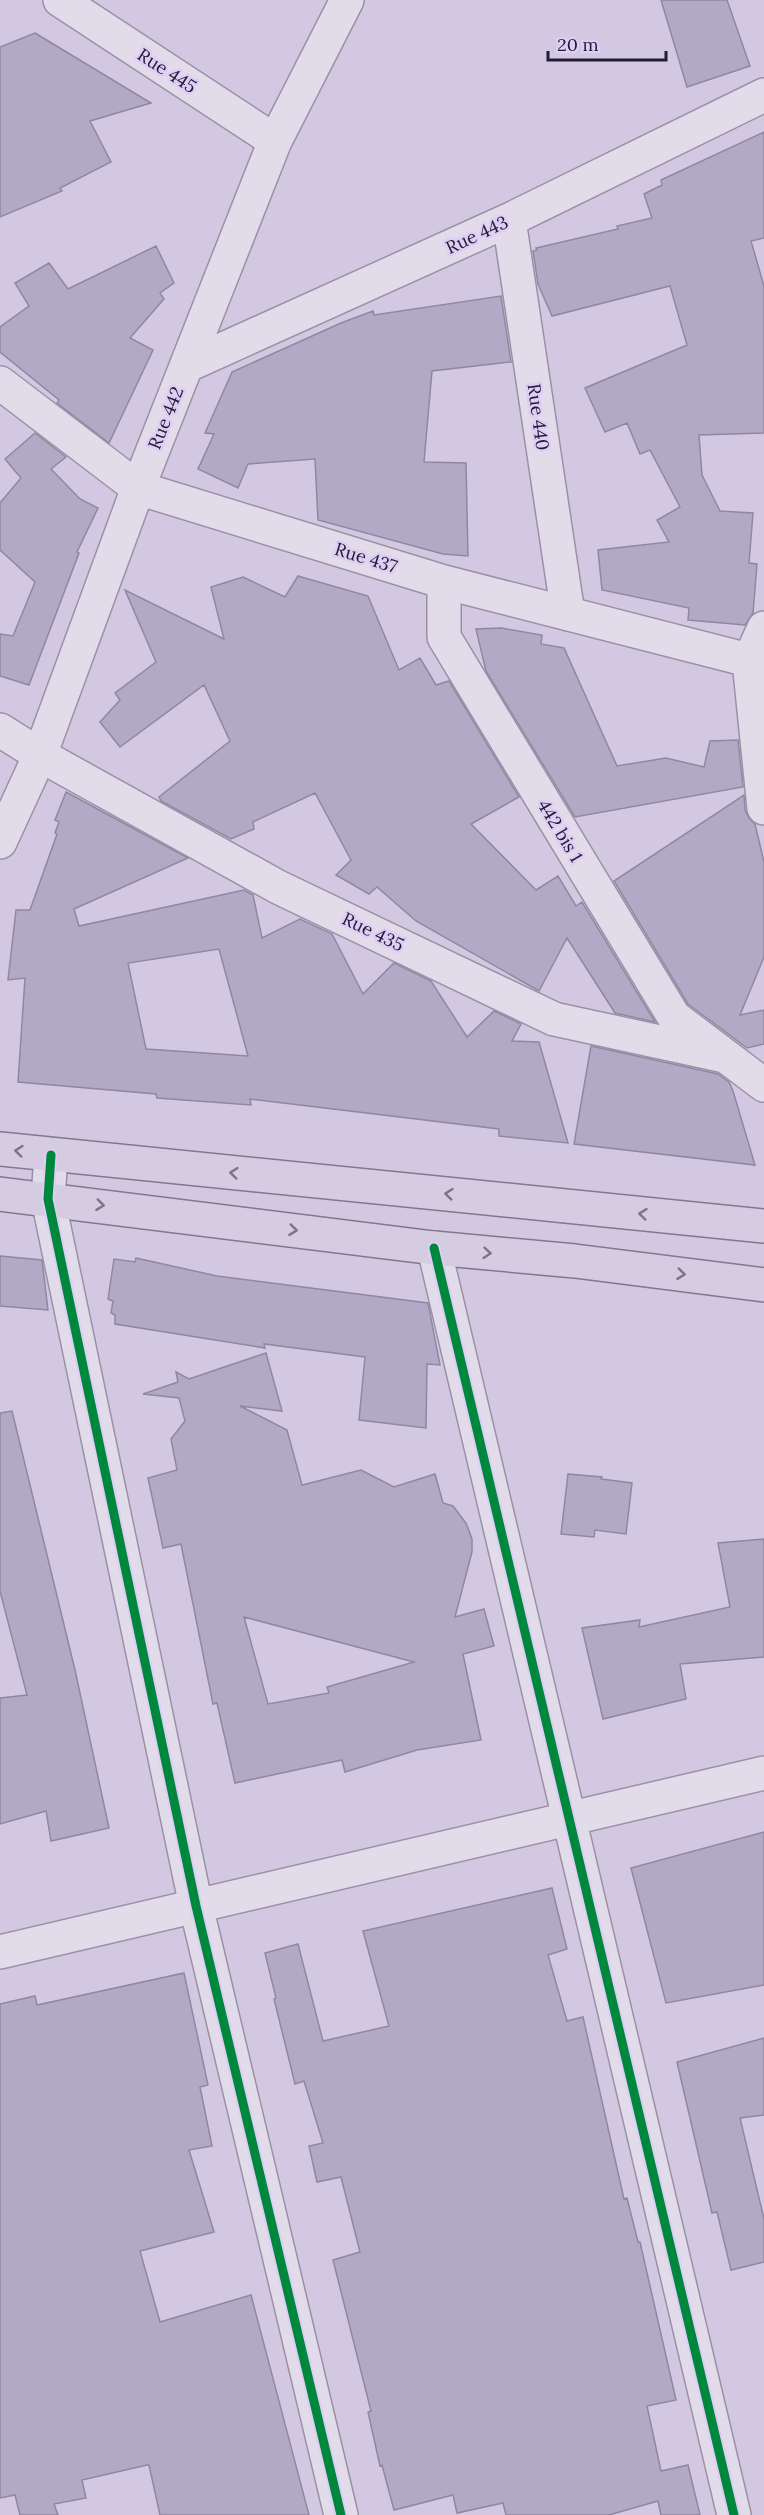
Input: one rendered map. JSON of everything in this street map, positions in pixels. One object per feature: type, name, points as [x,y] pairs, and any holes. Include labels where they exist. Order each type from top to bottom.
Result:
[{"type":"main road","points":[[0,1149],[764,1223]]},
{"type":"main road","points":[[0,1194],[434,1248],[575,1261],[764,1285]]},
{"type":"street","name":"Rue 445","points":[[60,0],[275,141]]},
{"type":"street","name":"Rue 442","points":[[0,842],[40,754],[138,488],[275,141],[347,0]]},
{"type":"street","name":"Rue 443","points":[[186,366],[509,220],[764,95]]},
{"type":"street","name":"Rue 440","points":[[509,220],[567,614]]},
{"type":"street","name":"Rue 437","points":[[0,383],[138,488],[444,582],[756,663]]},
{"type":"street","name":"442 bis 1","points":[[444,582],[444,637],[674,1017],[724,1056]]},
{"type":"street","points":[[764,628],[756,663],[764,808]]},
{"type":"street","name":"Rue 435","points":[[0,730],[278,887],[554,1019],[724,1056],[764,1085]]},
{"type":"street","points":[[51,1155],[48,1199],[196,1906],[341,2515]]},
{"type":"street","points":[[434,1248],[734,2515]]},
{"type":"street","points":[[0,1952],[764,1773]]},
{"type":"building","points":[[661,0],[727,0],[750,66],[687,87]]},
{"type":"building","points":[[35,33],[151,103],[90,121],[111,162],[60,188],[62,191],[0,217],[0,47]]},
{"type":"building","points":[[764,132],[764,238],[751,241],[764,286],[764,433],[699,435],[702,475],[720,511],[753,513],[749,563],[757,564],[753,613],[745,625],[688,620],[689,608],[602,590],[598,550],[669,542],[657,520],[680,507],[650,450],[640,454],[627,423],[605,432],[585,388],[687,345],[670,286],[552,316],[538,284],[533,251],[537,250],[536,248],[618,229],[617,226],[652,218],[644,194],[662,185],[661,180]]},
{"type":"building","points":[[156,246],[174,283],[160,293],[164,299],[130,338],[153,350],[109,443],[57,403],[59,400],[0,352],[0,327],[29,306],[15,283],[49,263],[68,289]]},
{"type":"building","points":[[501,296],[511,362],[432,371],[424,462],[466,463],[468,556],[443,554],[318,520],[315,459],[248,464],[238,488],[198,469],[214,434],[205,433],[232,372],[373,311],[374,315]]},
{"type":"building","points":[[35,433],[66,457],[51,469],[80,499],[98,508],[77,552],[79,553],[29,685],[0,676],[0,634],[13,636],[35,582],[0,550],[0,503],[21,478],[5,459]]},
{"type":"building","points":[[298,576],[368,596],[399,670],[420,658],[436,685],[449,681],[519,797],[471,824],[536,890],[558,876],[576,906],[582,902],[655,1022],[615,1013],[567,938],[539,991],[416,921],[377,887],[369,894],[336,875],[351,860],[315,793],[253,822],[254,829],[231,839],[161,801],[159,797],[230,741],[204,685],[120,747],[100,722],[120,700],[115,693],[156,662],[125,590],[224,639],[211,587],[243,577],[285,597]]},
{"type":"building","points":[[501,628],[542,635],[541,644],[564,648],[617,766],[666,758],[704,767],[710,741],[738,740],[743,787],[575,817],[486,671],[476,629]]},
{"type":"building","points":[[66,792],[188,858],[74,909],[79,926],[244,890],[253,895],[262,938],[300,919],[332,934],[363,994],[394,963],[431,981],[467,1037],[494,1011],[521,1024],[512,1041],[539,1042],[568,1143],[499,1136],[499,1129],[250,1099],[251,1105],[157,1098],[156,1094],[18,1082],[25,978],[8,980],[16,910],[30,910],[57,834],[55,833],[59,822],[55,820]],"holes":[[[219,949],[248,1056],[146,1049],[128,963]]]},
{"type":"building","points":[[744,795],[745,810],[755,824],[764,862],[764,957],[740,1015],[764,1010],[764,1044],[747,1048],[688,1004],[614,881]]},
{"type":"building","points":[[591,1046],[718,1074],[729,1082],[733,1091],[755,1165],[574,1144]]},
{"type":"building","points":[[0,1256],[42,1260],[48,1310],[0,1306]]},
{"type":"building","points":[[136,1258],[217,1276],[428,1303],[440,1365],[427,1364],[426,1428],[359,1420],[365,1357],[264,1344],[265,1348],[115,1324],[115,1315],[111,1313],[113,1301],[108,1299],[114,1259],[135,1262]]},
{"type":"building","points":[[266,1353],[282,1411],[240,1406],[287,1430],[302,1485],[361,1470],[394,1487],[435,1474],[443,1503],[453,1506],[466,1523],[472,1539],[472,1552],[455,1617],[484,1609],[494,1646],[463,1654],[481,1740],[417,1750],[345,1772],[342,1760],[235,1783],[217,1703],[213,1704],[181,1544],[163,1548],[148,1478],[177,1470],[171,1439],[185,1421],[179,1398],[143,1394],[178,1382],[176,1372],[189,1379]],"holes":[[[244,1617],[414,1662],[327,1687],[329,1693],[268,1704]]]},
{"type":"building","points":[[12,1411],[75,1670],[109,1828],[51,1841],[46,1811],[0,1824],[0,1698],[27,1695],[0,1591],[0,1413]]},
{"type":"building","points":[[568,1474],[632,1483],[626,1534],[595,1530],[594,1537],[561,1534]]},
{"type":"building","points":[[764,1539],[764,1657],[680,1664],[686,1699],[603,1719],[582,1628],[640,1620],[639,1627],[730,1607],[718,1543]]},
{"type":"building","points":[[764,1832],[764,1985],[666,2003],[631,1868]]},
{"type":"building","points":[[552,1888],[567,1949],[548,1955],[567,2021],[583,2017],[624,2199],[627,2198],[638,2242],[640,2242],[676,2400],[647,2406],[661,2471],[688,2465],[700,2515],[661,2515],[658,2501],[609,2515],[506,2515],[503,2503],[457,2513],[453,2495],[394,2510],[382,2465],[380,2466],[368,2412],[371,2411],[333,2260],[360,2252],[341,2177],[317,2182],[309,2146],[323,2143],[304,2081],[295,2084],[265,1953],[298,1944],[323,2041],[389,2026],[363,1931]]},
{"type":"building","points":[[184,1973],[208,2085],[200,2087],[212,2146],[189,2150],[214,2232],[140,2251],[160,2322],[251,2295],[309,2515],[160,2515],[149,2465],[147,2465],[82,2480],[86,2498],[54,2504],[58,2515],[20,2515],[15,2495],[0,2498],[0,2004],[35,1996],[37,2005]]},
{"type":"building","points":[[764,2038],[764,2115],[740,2118],[764,2219],[764,2262],[731,2270],[717,2212],[712,2213],[677,2062]]},
{"type":"cycle path","points":[[51,1155],[48,1199],[196,1906],[341,2515]]},
{"type":"cycle path","points":[[434,1248],[734,2515]]}]
